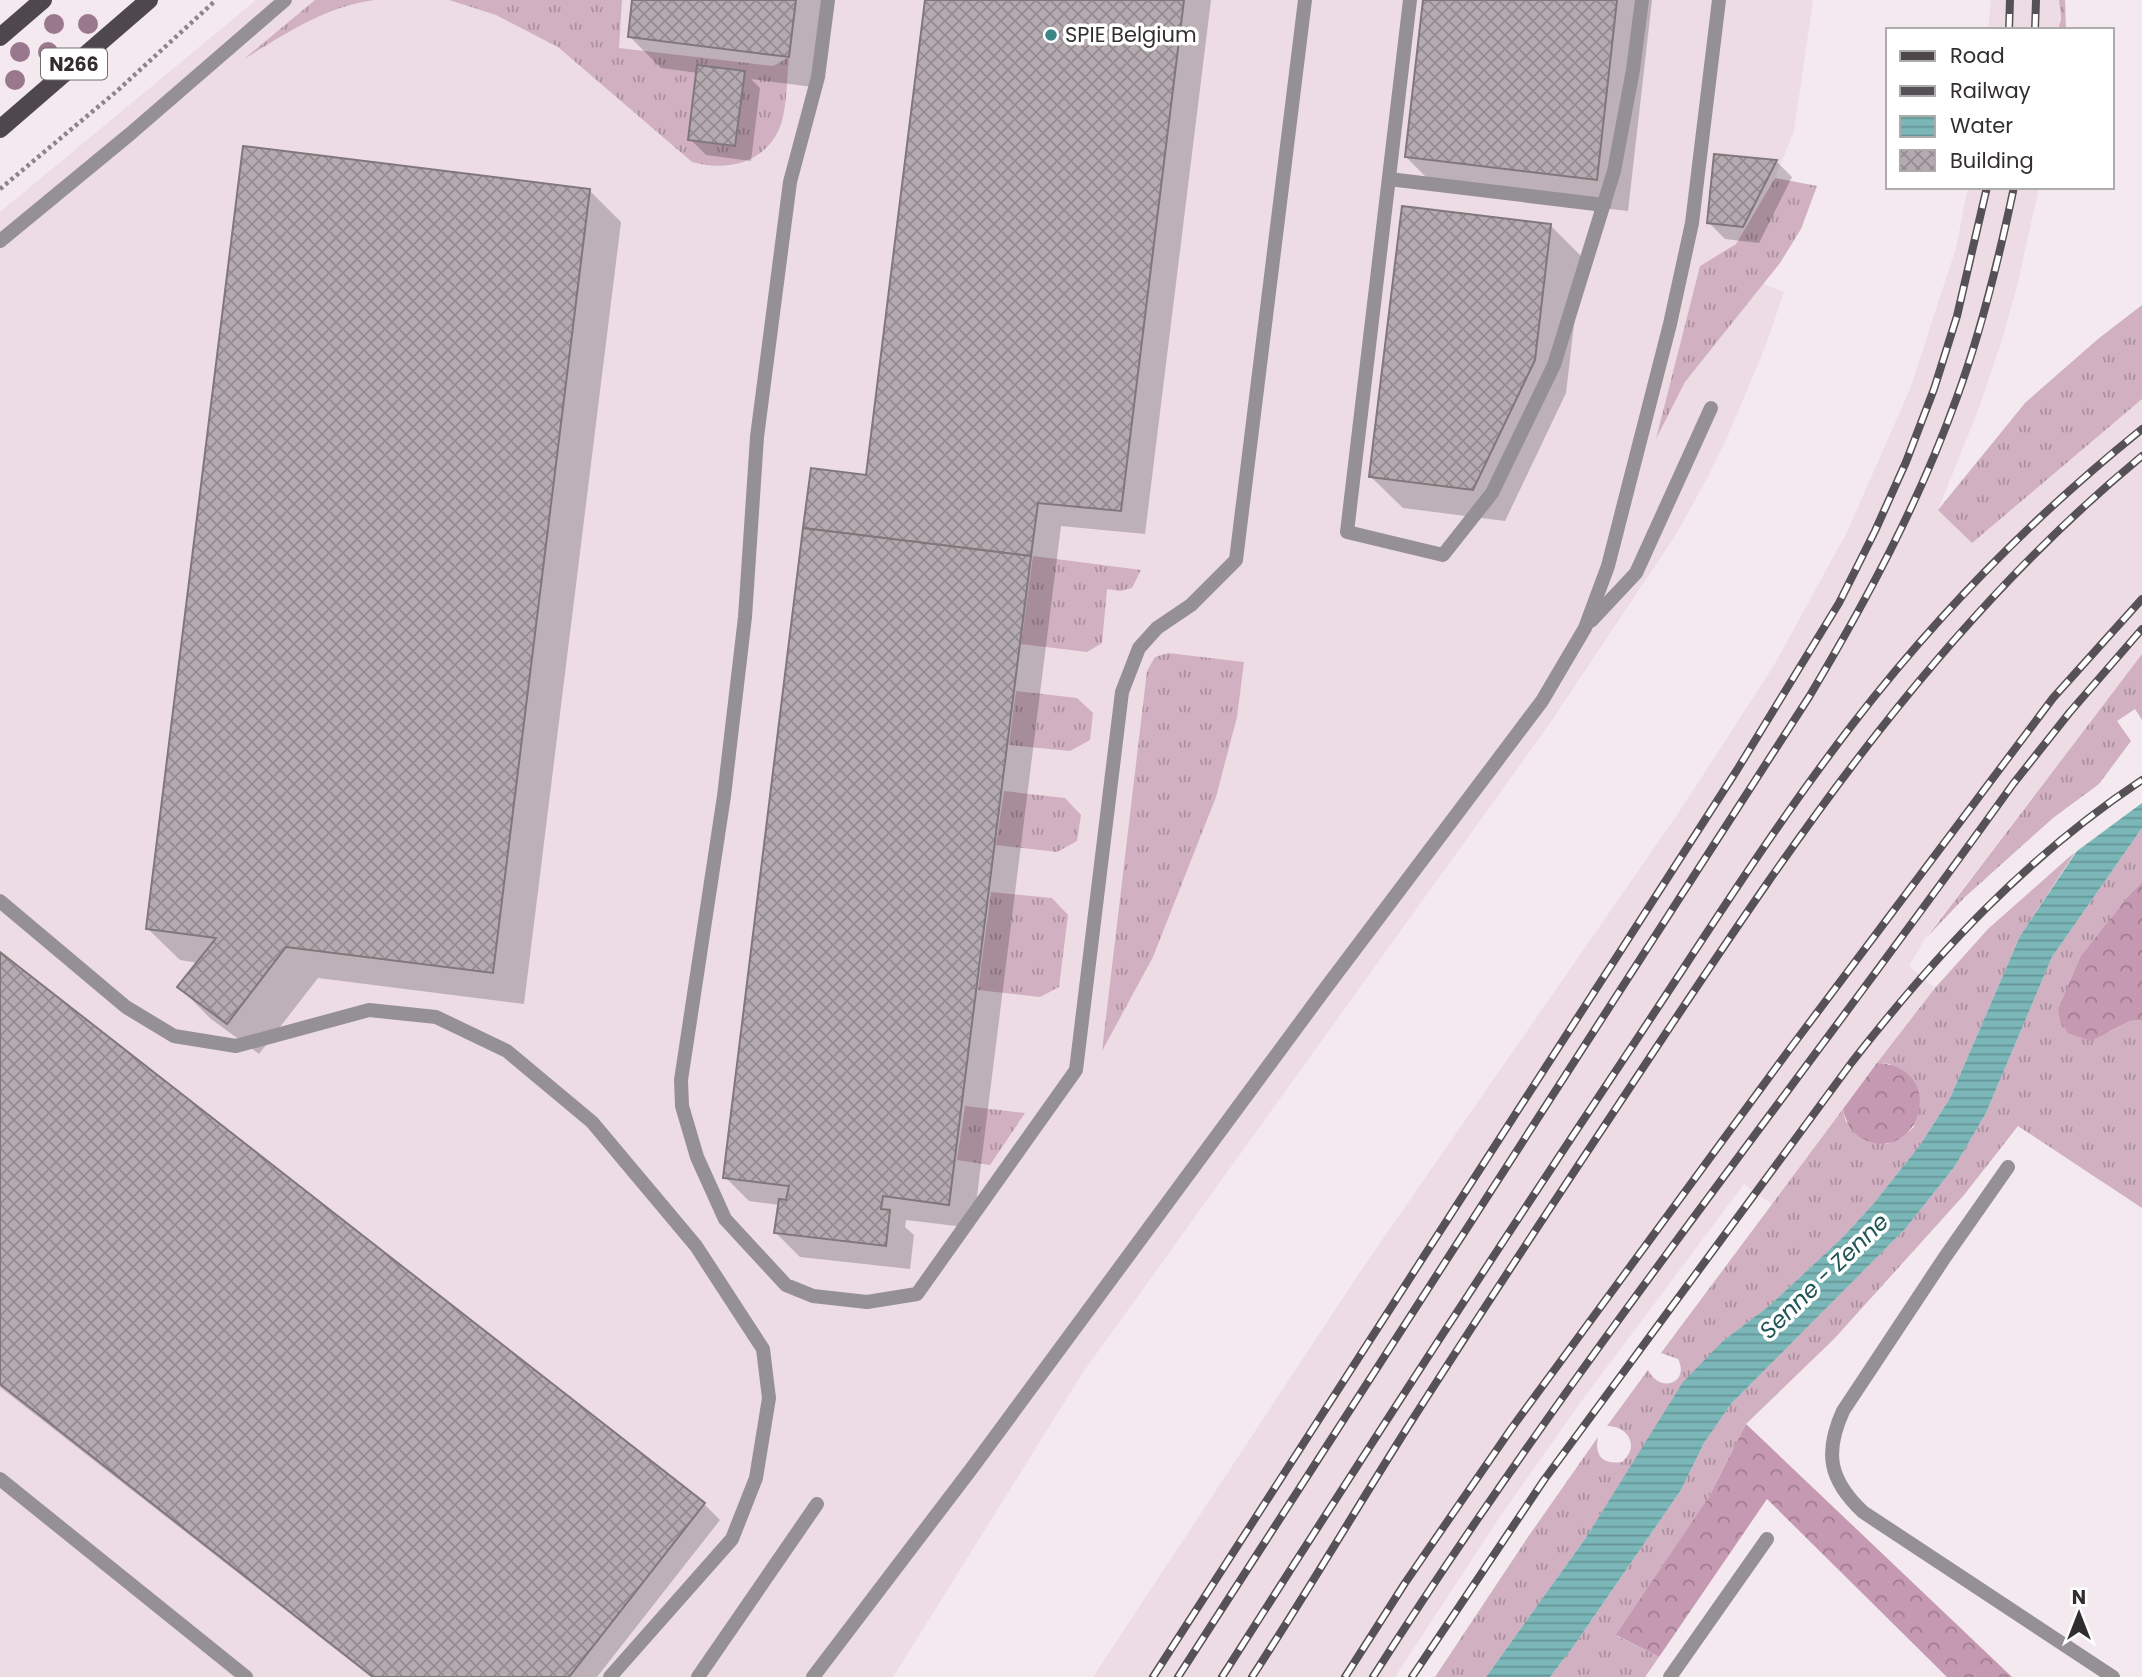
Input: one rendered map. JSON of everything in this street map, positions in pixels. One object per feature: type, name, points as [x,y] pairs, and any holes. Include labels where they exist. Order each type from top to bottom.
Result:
[{"type":"main road","points":[[0,37],[43,0]]},
{"type":"main road","name":"N266","points":[[0,129],[149,0]]},
{"type":"lane","points":[[0,242],[285,0]]},
{"type":"lane","points":[[828,0],[818,77],[790,183],[757,437],[742,645],[724,796],[681,1080],[682,1106],[697,1157],[725,1219],[786,1285],[813,1296],[867,1302],[917,1294],[1076,1070],[1122,692],[1139,648],[1157,628],[1191,605],[1236,560],[1305,0]]},
{"type":"lane","points":[[1410,0],[1347,532],[1443,555],[1492,493],[1554,365],[1614,171],[1633,70],[1642,0]]},
{"type":"lane","points":[[813,1677],[972,1468],[1325,989],[1534,712],[1585,628],[1608,566],[1673,311],[1692,223],[1719,0]]},
{"type":"lane","points":[[1389,179],[1604,205]]},
{"type":"lane","points":[[1585,628],[1636,573],[1711,408]]},
{"type":"lane","points":[[0,901],[126,1007],[174,1036],[236,1046],[369,1010],[436,1017],[507,1051],[592,1122],[696,1246],[763,1349],[769,1398],[756,1478],[732,1539],[610,1677]]},
{"type":"lane","points":[[2008,1167],[1843,1410],[1831,1447],[1835,1474],[1845,1495],[1863,1512],[2113,1677]]},
{"type":"lane","points":[[0,1479],[246,1677]]},
{"type":"lane","points":[[698,1677],[817,1504]]},
{"type":"lane","points":[[1670,1677],[1767,1539]]},
{"type":"path","points":[[0,189],[117,91],[216,0]]},
{"type":"shaded area","points":[[256,0],[1813,0],[1794,131],[1775,178],[1736,244],[1700,266],[1658,434],[1685,382],[1763,284],[1784,292],[1764,350],[1709,475],[1675,536],[1548,726],[1084,1371],[893,1677],[0,1677],[0,212]]},
{"type":"shaded area","points":[[1991,0],[2059,0],[2059,28],[1988,28]]},
{"type":"shaded area","points":[[1968,189],[2039,189],[2003,337],[1979,408],[1938,510],[2126,411],[2142,399],[2142,654],[1926,937],[1909,966],[1935,988],[1773,1205],[1744,1184],[1580,1403],[1499,1518],[1395,1677],[1093,1677],[1362,1269],[1679,812],[1773,667],[1847,532],[1910,389],[1956,248]]},
{"type":"green space","points":[[315,0],[375,0],[357,3],[323,15],[244,59]]},
{"type":"green space","points":[[449,0],[622,0],[619,48],[773,66],[789,57],[783,117],[778,132],[770,144],[748,160],[721,166],[692,162],[558,47],[496,15]],"holes":[[[697,65],[744,71],[735,146]]]},
{"type":"green space","points":[[2059,0],[2065,0],[2066,28],[2059,28],[2061,19]]},
{"type":"green space","points":[[1775,178],[1817,186],[1801,229],[1780,263],[1685,382],[1656,439],[1700,266],[1736,244]]},
{"type":"green space","points":[[2142,305],[2142,399],[1972,543],[1938,510],[2025,403],[2098,339]]},
{"type":"green space","points":[[1033,556],[1141,570],[1132,588],[1120,591],[1107,589],[1102,643],[1087,652],[1021,644]]},
{"type":"green space","points":[[1168,653],[1244,662],[1237,717],[1216,797],[1153,957],[1102,1051],[1147,671],[1155,657]]},
{"type":"green space","points":[[2142,654],[2142,720],[2135,709],[2117,721],[2131,741],[2099,784],[2053,818],[1965,897],[1927,937]]},
{"type":"green space","points":[[1016,691],[1077,698],[1093,713],[1090,740],[1070,751],[1009,745]]},
{"type":"green space","points":[[1004,791],[1065,798],[1081,815],[1077,841],[1057,852],[996,845]]},
{"type":"green space","points":[[2142,828],[2142,882],[2082,956],[2109,1032],[2130,1021],[2142,1020],[2142,1208],[2018,1126],[1964,1195],[1834,1339],[1746,1424],[1710,1495],[1617,1636],[1659,1657],[1645,1677],[1550,1677],[1681,1490],[1704,1443],[1731,1404],[1906,1228],[1955,1166],[1986,1113],[2052,957]]},
{"type":"green space","points":[[2076,851],[2020,936],[1950,1098],[1920,1145],[1843,1237],[1769,1306],[1724,1340],[1662,1417],[1585,1539],[1486,1677],[1435,1677],[1598,1437],[1597,1449],[1601,1458],[1615,1463],[1622,1462],[1627,1456],[1630,1438],[1621,1430],[1607,1426],[1648,1370],[1659,1382],[1672,1382],[1677,1379],[1681,1367],[1678,1359],[1661,1353],[1843,1109],[1846,1122],[1887,1144],[1901,1138],[1914,1127],[1890,1064],[1877,1063],[1935,988],[1988,929]]},
{"type":"green space","points":[[2142,882],[2142,1020],[2130,1021],[2091,1041],[2068,1033],[2060,1020],[2058,1010],[2081,956]]},
{"type":"green space","points":[[991,892],[1052,898],[1068,915],[1059,987],[1040,997],[978,990]]},
{"type":"green space","points":[[1877,1063],[1900,1069],[1913,1080],[1919,1096],[1918,1113],[1911,1128],[1899,1139],[1883,1144],[1855,1134],[1847,1123],[1843,1109]]},
{"type":"green space","points":[[965,1106],[1025,1113],[990,1165],[957,1160]]},
{"type":"green space","points":[[1746,1424],[2012,1677],[1947,1677],[1767,1499],[1659,1657],[1616,1635],[1710,1495]]},
{"type":"water","name":"Senne - Zenne","points":[[2142,754],[2142,828],[2052,957],[1986,1113],[1955,1166],[1906,1228],[1731,1404],[1704,1443],[1681,1490],[1550,1677],[1486,1677],[1585,1539],[1683,1382],[1724,1340],[1769,1306],[1843,1237],[1920,1145],[1950,1098],[2020,936]]},
{"type":"pier","points":[[2142,751],[2142,803],[2065,860],[2139,752]]},
{"type":"building","points":[[632,0],[796,0],[789,57],[628,37]]},
{"type":"building","points":[[925,0],[1184,0],[1121,511],[1038,503],[1031,556],[803,528],[811,468],[866,475]]},
{"type":"building","points":[[1423,0],[1617,0],[1597,180],[1405,157]]},
{"type":"building","points":[[697,65],[745,71],[735,146],[688,140]]},
{"type":"building","points":[[243,146],[590,189],[493,973],[286,947],[227,1024],[177,987],[216,938],[146,929]]},
{"type":"building","points":[[1714,154],[1777,160],[1743,227],[1707,223]]},
{"type":"building","points":[[1402,206],[1551,224],[1535,360],[1473,490],[1369,477]]},
{"type":"building","points":[[803,528],[1031,556],[949,1205],[883,1196],[881,1209],[890,1210],[886,1246],[774,1233],[779,1199],[786,1200],[789,1186],[723,1178]]},
{"type":"building","points":[[0,952],[705,1503],[569,1677],[373,1677],[0,1384]]},
{"type":"railway","points":[[2009,28],[2010,0]]},
{"type":"railway","points":[[2035,28],[2036,0]]},
{"type":"railway","points":[[1153,1677],[1737,770],[1839,603],[1906,462],[1934,389],[1957,316],[1987,189]]},
{"type":"railway","points":[[1178,1677],[1809,697],[1851,625],[1909,513],[1957,397],[1989,293],[2014,189]]},
{"type":"railway","points":[[1222,1677],[1525,1209],[1737,887],[1822,765],[1884,685],[1988,568],[2063,496],[2142,429]]},
{"type":"railway","points":[[1252,1677],[1502,1281],[1713,962],[1822,806],[1939,657],[2002,587],[2070,520],[2142,456]]},
{"type":"railway","points":[[1345,1677],[1405,1583],[1511,1429],[1789,1050],[2053,698],[2142,599]]},
{"type":"railway","points":[[1373,1677],[1526,1449],[1687,1226],[2013,784],[2070,712],[2142,629]]},
{"type":"railway","points":[[1412,1677],[1544,1480],[1884,1022],[1951,945],[2022,874],[2060,841],[2142,780]]},
{"type":"place","name":"SPIE Belgium","points":[[1051,35]]}]
